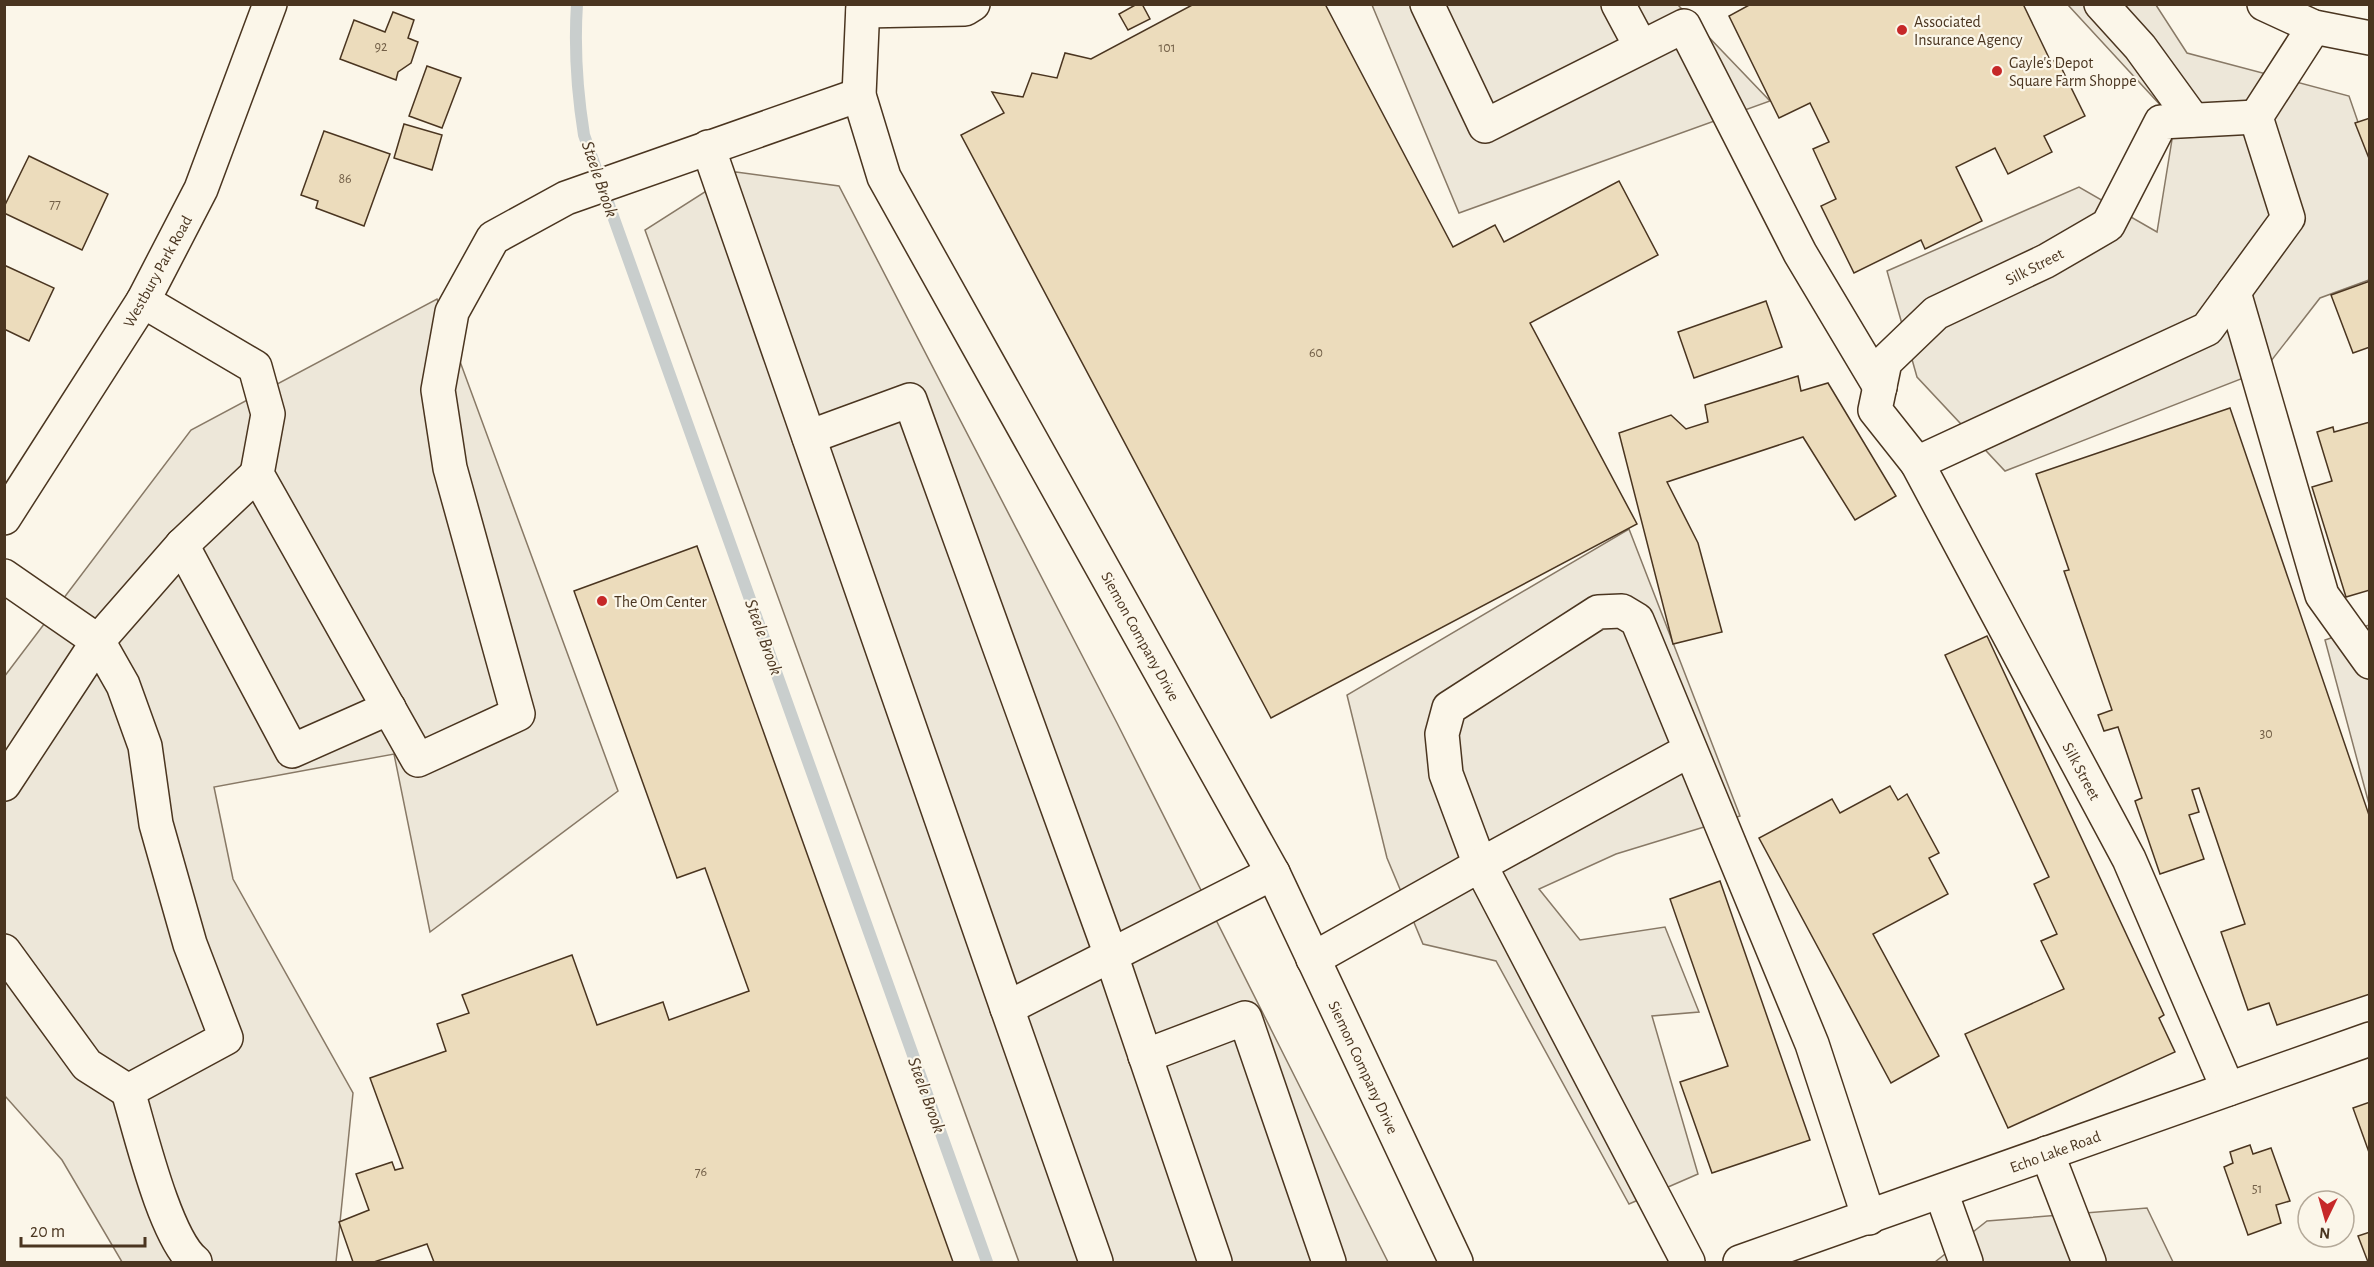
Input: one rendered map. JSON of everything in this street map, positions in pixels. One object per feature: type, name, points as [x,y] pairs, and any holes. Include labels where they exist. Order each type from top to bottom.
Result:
[{"type":"street","name":"Westbury Park Road","points":[[4,518],[143,301],[201,189],[270,4]]},
{"type":"street","points":[[863,8],[965,9],[973,4]]},
{"type":"street","points":[[1427,4],[1485,126],[1684,26],[1800,253],[1880,387]]},
{"type":"street","points":[[1618,4],[1641,47]]},
{"type":"street","points":[[2101,4],[2140,47],[2193,120]]},
{"type":"street","points":[[2264,4],[2313,27],[2370,38]]},
{"type":"street","name":"Siemon Company Drive","points":[[863,8],[860,95],[884,177],[1273,873],[1456,1263]]},
{"type":"street","points":[[1917,462],[2207,329],[2289,218],[2256,117],[2313,27]]},
{"type":"street","points":[[257,474],[418,760],[518,714],[450,468],[438,390],[452,312],[493,238],[566,198],[860,95]]},
{"type":"street","name":"Silk Street","points":[[2228,1089],[2130,860],[1917,462],[1875,410],[1885,362],[1936,313],[2046,261],[2108,225],[2161,122],[2256,117]]},
{"type":"street","points":[[708,147],[1096,1263]]},
{"type":"street","points":[[2234,292],[2322,595],[2370,662]]},
{"type":"street","points":[[4,784],[98,641],[182,545],[257,474],[268,414],[255,367],[143,301]]},
{"type":"street","points":[[809,437],[909,400],[1111,955],[1215,1263]]},
{"type":"street","points":[[182,545],[292,751],[389,708]]},
{"type":"street","points":[[4,576],[98,641],[123,685],[145,746],[159,835],[190,944],[226,1038],[128,1091]]},
{"type":"street","points":[[1688,1263],[1480,865],[1446,774],[1442,734],[1449,708],[1598,612],[1622,611],[1637,620],[1812,1044],[1869,1218]]},
{"type":"street","points":[[1313,959],[1690,750]]},
{"type":"street","points":[[1007,1008],[1273,873]]},
{"type":"street","points":[[4,951],[87,1065],[128,1091],[166,1215],[189,1257],[195,1263]]},
{"type":"street","points":[[1145,1056],[1245,1018],[1329,1263]]},
{"type":"street","name":"Echo Lake Road","points":[[1740,1263],[2370,1039]]},
{"type":"street","points":[[2047,1154],[2062,1187],[2089,1263]]},
{"type":"street","points":[[1941,1192],[1966,1263]]},
{"type":"shaded area","points":[[1372,5],[1678,5],[1770,101],[1459,213]]},
{"type":"shaded area","points":[[2068,5],[2156,5],[2187,53],[2349,96],[2369,154],[2369,280],[2320,298],[2264,370],[2005,471],[1917,377],[1887,271],[2079,187],[2157,232],[2175,121]]},
{"type":"shaded area","points":[[736,172],[839,186],[1117,723],[1388,1262],[1019,1262],[645,230]]},
{"type":"shaded area","points":[[437,299],[618,791],[430,932],[394,754],[214,787],[233,879],[353,1093],[336,1262],[122,1262],[62,1160],[5,1096],[4,677],[191,430]]},
{"type":"shaded area","points":[[1629,529],[1740,816],[1616,854],[1539,889],[1580,940],[1665,927],[1699,1012],[1652,1016],[1698,1174],[1629,1204],[1496,961],[1423,944],[1387,858],[1347,695]]},
{"type":"shaded area","points":[[2369,625],[2369,804],[2325,640]]},
{"type":"shaded area","points":[[2147,1208],[2173,1262],[1935,1262],[1987,1221]]},
{"type":"building","points":[[1137,4],[1142,4],[1150,19],[1128,30],[1119,14]]},
{"type":"building","points":[[1194,4],[1325,4],[1453,247],[1495,225],[1504,242],[1619,181],[1658,255],[1530,323],[1637,524],[1271,718],[961,135],[1004,113],[992,92],[1023,97],[1032,73],[1057,78],[1065,53],[1091,59]]},
{"type":"building","points":[[1751,4],[2023,4],[2051,62],[2057,59],[2085,116],[2044,136],[2052,152],[2008,174],[1995,148],[1956,167],[1982,221],[1925,249],[1921,240],[1854,273],[1821,206],[1836,199],[1813,149],[1829,142],[1810,103],[1779,118],[1729,16]]},
{"type":"building","points":[[393,12],[414,20],[408,38],[418,42],[411,63],[398,72],[396,80],[340,59],[354,20],[385,32]]},
{"type":"building","points":[[427,66],[461,78],[442,128],[409,116]]},
{"type":"building","points":[[2370,118],[2370,161],[2355,123]]},
{"type":"building","points":[[404,124],[442,135],[432,170],[394,158]]},
{"type":"building","points":[[324,131],[390,154],[364,226],[316,208],[318,201],[301,195]]},
{"type":"building","points":[[29,156],[108,194],[82,250],[4,213],[4,207]]},
{"type":"building","points":[[4,265],[54,288],[29,341],[4,329]]},
{"type":"building","points":[[2370,281],[2370,347],[2353,353],[2331,295]]},
{"type":"building","points":[[1766,301],[1782,347],[1694,378],[1678,332]]},
{"type":"building","points":[[1798,376],[1801,391],[1828,383],[1896,496],[1855,520],[1803,437],[1667,482],[1698,543],[1722,632],[1673,644],[1619,433],[1671,415],[1686,429],[1708,422],[1705,405]]},
{"type":"building","points":[[2230,408],[2370,818],[2370,994],[2277,1025],[2269,1003],[2248,1010],[2221,932],[2245,924],[2199,788],[2192,790],[2199,812],[2189,815],[2204,859],[2160,874],[2135,801],[2142,798],[2118,727],[2104,731],[2098,715],[2112,710],[2064,571],[2069,570],[2036,474]]},
{"type":"building","points":[[2370,422],[2370,590],[2346,597],[2312,487],[2332,481],[2317,432],[2333,427],[2334,432]]},
{"type":"building","points":[[697,546],[953,1262],[434,1262],[427,1244],[374,1262],[353,1262],[339,1222],[369,1210],[356,1174],[392,1162],[395,1170],[403,1168],[370,1078],[446,1051],[437,1024],[469,1013],[462,995],[572,955],[597,1025],[663,1002],[669,1020],[749,991],[705,868],[677,878],[574,591]]},
{"type":"building","points":[[1987,636],[2164,1015],[2159,1018],[2175,1052],[2008,1128],[1965,1034],[2064,989],[2041,941],[2057,934],[2034,884],[2049,877],[1945,655]]},
{"type":"building","points":[[1890,786],[1898,800],[1907,794],[1939,853],[1929,858],[1948,894],[1873,934],[1939,1056],[1891,1083],[1759,838],[1832,799],[1840,813]]},
{"type":"building","points":[[1720,881],[1810,1140],[1712,1173],[1680,1082],[1728,1066],[1670,899]]},
{"type":"building","points":[[2370,1102],[2370,1155],[2353,1108]]},
{"type":"building","points":[[2250,1145],[2253,1154],[2271,1148],[2290,1201],[2276,1205],[2281,1223],[2248,1235],[2224,1167],[2233,1163],[2230,1152]]},
{"type":"building","points":[[2370,1232],[2370,1262],[2368,1262],[2358,1236]]},
{"type":"waterway","name":"Steele Brook","points":[[577,4],[577,70],[584,135],[987,1262]]},
{"type":"place","name":"Associated Insurance Agency","points":[[1902,30]]},
{"type":"place","name":"Gayle's Depot Square Farm Shoppe","points":[[1997,71]]},
{"type":"place","name":"The Om Center","points":[[602,601]]}]
